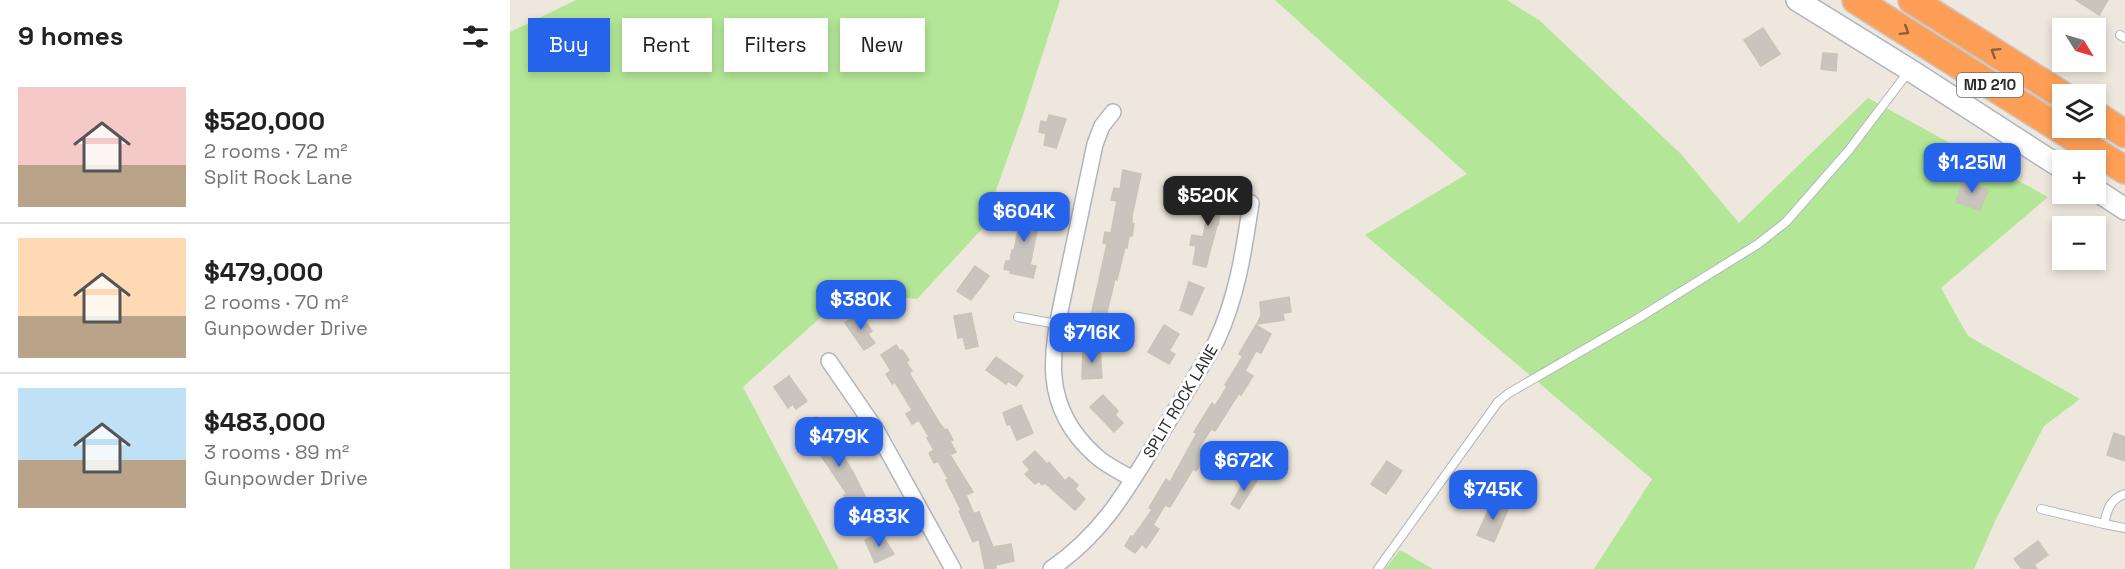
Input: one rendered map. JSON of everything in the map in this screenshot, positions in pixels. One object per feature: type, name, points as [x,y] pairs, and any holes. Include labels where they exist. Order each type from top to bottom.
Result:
[{"type":"highway","name":"MD 210","points":[[1856,0],[2125,170]]},
{"type":"highway","name":"MD 210","points":[[1912,0],[2052,88]]},
{"type":"highway","points":[[2106,122],[2125,134]]},
{"type":"street","points":[[1797,0],[2052,162]]},
{"type":"street","points":[[1113,112],[1102,126],[1095,144],[1057,324],[1052,362],[1053,381],[1067,422],[1080,440],[1096,457],[1133,479]]},
{"type":"street","points":[[2106,197],[2125,209]]},
{"type":"street","name":"SPLIT ROCK LANE","points":[[1051,569],[1094,534],[1133,479],[1205,361],[1225,323],[1245,242],[1251,202]]},
{"type":"street","points":[[830,361],[875,428],[953,569]]},
{"type":"lane","points":[[1378,569],[1498,402],[1555,365],[1647,313],[1777,230],[1850,150],[1910,70]]},
{"type":"lane","points":[[1018,317],[1057,324]]},
{"type":"lane","points":[[2104,524],[2109,505],[2120,495],[2125,494]]},
{"type":"lane","points":[[2041,509],[2125,528]]},
{"type":"green space","points":[[576,0],[1060,0],[1023,115],[982,229],[917,299],[850,291],[743,387],[839,569],[510,569],[510,32],[528,23],[528,72],[610,72],[610,18],[539,18]]},
{"type":"green space","points":[[1275,0],[1507,0],[1539,20],[1681,154],[1739,223],[1868,98],[2048,197],[1941,288],[1968,336],[2080,399],[2044,426],[1996,519],[1974,569],[1594,569],[1652,479],[1365,235],[1467,174]]},
{"type":"green space","points":[[1400,550],[1433,569],[1385,569]]},
{"type":"building","points":[[2076,0],[2108,0],[2099,15]]},
{"type":"building","points":[[1763,28],[1780,54],[1761,66],[1744,40]]},
{"type":"building","points":[[1823,53],[1837,54],[1836,71],[1821,69]]},
{"type":"building","points":[[1049,115],[1066,119],[1056,148],[1044,145],[1046,134],[1039,132],[1041,121],[1047,122]]},
{"type":"building","points":[[1123,170],[1141,174],[1132,216],[1132,224],[1134,224],[1132,236],[1129,236],[1117,280],[1115,279],[1102,333],[1090,331],[1092,321],[1090,320],[1107,244],[1103,243],[1105,232],[1111,233],[1117,201],[1111,200],[1114,188],[1120,189]]},
{"type":"building","points":[[1965,177],[1980,183],[1978,187],[1988,190],[1980,210],[1956,202]]},
{"type":"building","points":[[1207,189],[1224,192],[1218,225],[1206,267],[1193,264],[1196,246],[1190,245],[1192,235],[1203,237],[1208,212],[1203,211]]},
{"type":"building","points":[[1018,204],[1037,208],[1033,225],[1038,226],[1030,265],[1036,266],[1033,278],[1010,273],[1011,271],[1004,269],[1006,261],[1010,261],[1012,250],[1014,251],[1018,231],[1013,230]]},
{"type":"building","points":[[975,266],[989,276],[971,300],[957,291]]},
{"type":"building","points":[[1189,282],[1204,288],[1192,315],[1180,310]]},
{"type":"building","points":[[1289,297],[1291,312],[1283,313],[1284,320],[1257,324],[1261,315],[1260,302]]},
{"type":"building","points":[[859,313],[872,331],[868,334],[875,343],[864,350],[845,323]]},
{"type":"building","points":[[971,313],[978,346],[966,349],[963,337],[958,338],[954,316]]},
{"type":"building","points":[[1164,325],[1179,334],[1169,351],[1175,354],[1169,364],[1148,352]]},
{"type":"building","points":[[1256,325],[1271,334],[1261,353],[1256,351],[1245,371],[1253,376],[1241,395],[1239,393],[1215,431],[1211,429],[1199,448],[1207,453],[1196,471],[1193,469],[1170,507],[1165,505],[1153,525],[1159,529],[1146,548],[1142,544],[1135,553],[1125,546],[1152,510],[1149,508],[1166,479],[1170,482],[1197,433],[1194,432],[1212,403],[1215,406],[1227,387],[1225,385],[1243,356],[1239,354]]},
{"type":"building","points":[[896,345],[909,360],[906,362],[912,371],[909,373],[940,424],[945,430],[947,429],[953,440],[950,441],[956,452],[950,455],[973,492],[966,495],[975,517],[975,513],[979,512],[993,547],[1011,544],[1014,561],[996,565],[996,568],[985,569],[979,539],[973,542],[946,480],[948,479],[938,461],[934,463],[929,453],[934,450],[927,438],[929,437],[919,420],[912,424],[906,414],[912,410],[895,382],[892,384],[886,374],[891,371],[881,355]]},
{"type":"building","points":[[1100,348],[1102,378],[1082,379],[1083,349]]},
{"type":"building","points":[[996,357],[1023,376],[1016,386],[1008,381],[1006,384],[986,370]]},
{"type":"building","points":[[789,376],[807,401],[796,409],[793,404],[788,408],[774,387]]},
{"type":"building","points":[[1103,395],[1118,411],[1115,415],[1123,423],[1114,432],[1090,407]]},
{"type":"building","points":[[1021,405],[1033,433],[1017,440],[1010,424],[1007,425],[1003,413]]},
{"type":"building","points":[[816,417],[824,429],[826,427],[854,474],[874,514],[858,522],[844,495],[847,494],[801,426]]},
{"type":"building","points":[[2114,433],[2125,437],[2125,461],[2107,455]]},
{"type":"building","points":[[1035,451],[1047,464],[1049,462],[1065,481],[1069,477],[1078,485],[1075,489],[1085,499],[1075,510],[1045,483],[1042,485],[1039,481],[1035,484],[1025,474],[1030,470],[1023,462]]},
{"type":"building","points":[[1387,461],[1402,471],[1386,494],[1371,484]]},
{"type":"building","points":[[1248,475],[1257,481],[1239,509],[1231,504]]},
{"type":"building","points":[[1493,500],[1509,507],[1494,542],[1477,535]]},
{"type":"building","points":[[880,532],[894,554],[875,563],[865,540]]},
{"type":"building","points":[[2038,541],[2048,555],[2034,565],[2037,569],[2022,569],[2014,559]]}]
